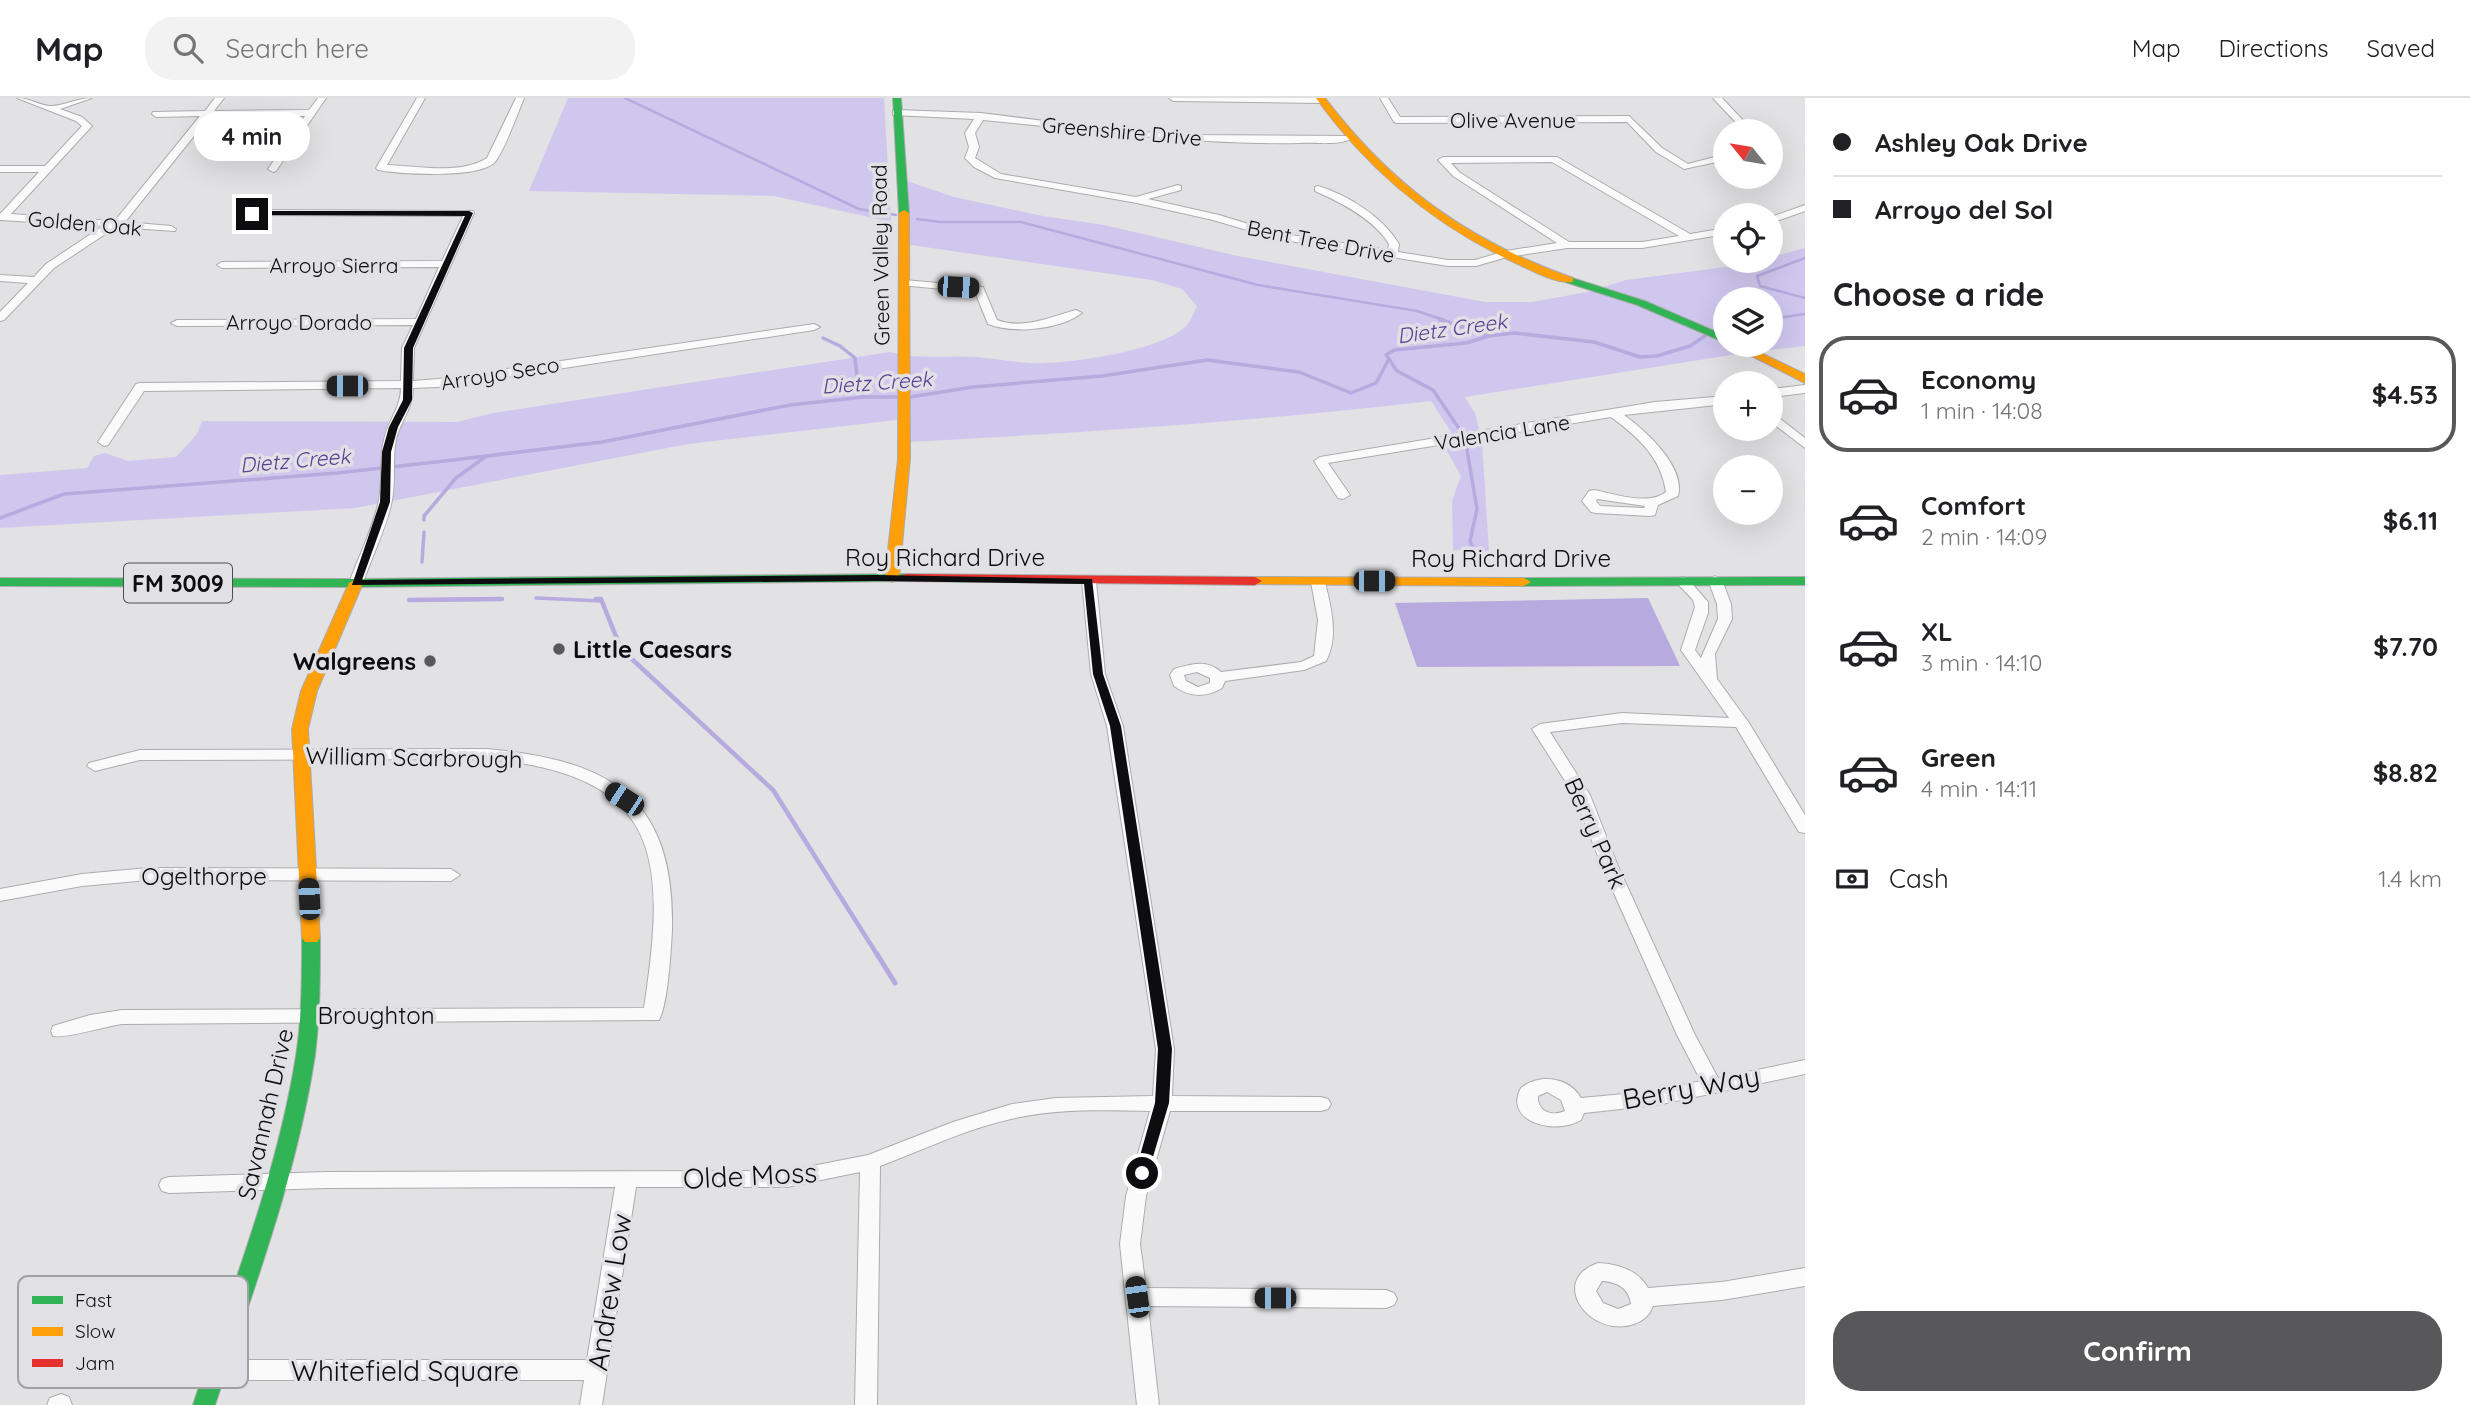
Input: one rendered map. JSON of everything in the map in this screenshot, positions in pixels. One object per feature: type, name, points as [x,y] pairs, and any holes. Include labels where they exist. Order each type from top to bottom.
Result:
[{"type":"street","points":[[2,217],[87,126],[84,122],[21,98]]},
{"type":"street","points":[[51,109],[88,98]]},
{"type":"street","points":[[0,318],[36,280],[74,248],[128,213],[220,98]]},
{"type":"street","points":[[273,169],[322,98]]},
{"type":"street","points":[[421,98],[381,168],[480,167],[491,160],[520,98]]},
{"type":"street","points":[[1173,98],[1321,99],[1348,138],[1390,181],[1467,232],[1527,265],[1644,304],[1713,334]]},
{"type":"street","name":"Olive Avenue","points":[[1384,98],[1397,120],[1629,119],[1658,150],[1687,167],[1713,160]]},
{"type":"street","points":[[1717,98],[1737,119]]},
{"type":"street","name":"Greenshire Drive","points":[[897,105],[1094,131],[1186,138],[1289,141],[1348,138]]},
{"type":"street","name":"Green Valley Road","points":[[892,578],[904,459],[905,412],[904,207],[897,105]]},
{"type":"street","points":[[156,114],[311,113]]},
{"type":"street","name":"Bent Tree Drive","points":[[981,116],[970,133],[974,147],[970,158],[984,169],[1009,178],[1137,200],[1216,217],[1276,236],[1392,256],[1464,264],[1486,261],[1506,254],[1567,246],[1624,247],[1713,233]]},
{"type":"street","points":[[1567,246],[1455,174],[1443,160],[1554,159],[1688,237]]},
{"type":"street","points":[[0,169],[48,169]]},
{"type":"street","points":[[1137,200],[1178,188]]},
{"type":"street","points":[[1318,189],[1336,197],[1389,234],[1394,244],[1392,256]]},
{"type":"street","points":[[1783,216],[1805,208]]},
{"type":"street","points":[[252,214],[469,213],[408,348],[407,400],[393,427],[386,459],[388,479],[385,502],[356,583]]},
{"type":"street","name":"Golden Oak","points":[[2,217],[65,219],[171,229]]},
{"type":"street","name":"Arroyo Sierra","points":[[222,265],[446,264]]},
{"type":"street","points":[[0,278],[36,280]]},
{"type":"street","points":[[904,288],[979,289],[992,322],[999,325],[1044,324],[1076,313]]},
{"type":"street","name":"Arroyo Dorado","points":[[177,323],[420,322]]},
{"type":"street","name":"Arroyo Seco","points":[[104,442],[140,387],[409,385],[814,327]]},
{"type":"street","points":[[1760,357],[1805,379]]},
{"type":"street","points":[[1783,392],[1805,389]]},
{"type":"street","name":"Valencia Lane","points":[[1343,495],[1320,461],[1655,406],[1713,401]]},
{"type":"street","points":[[1615,414],[1632,426],[1661,456],[1673,483],[1672,496],[1652,502]]},
{"type":"street","points":[[1783,426],[1805,444]]},
{"type":"street","name":"Roy Richard Drive","points":[[0,582],[356,583],[892,578],[1318,582],[1805,580]]},
{"type":"street","points":[[1711,677],[1708,654],[1725,619],[1724,604],[1715,580]]},
{"type":"street","points":[[1089,581],[1098,674],[1115,726],[1165,1049],[1162,1103],[1134,1208],[1130,1244],[1148,1405]]},
{"type":"street","points":[[1682,581],[1701,601],[1702,612],[1688,650],[1711,677],[1805,828]]},
{"type":"street","points":[[1218,677],[1304,666],[1321,658],[1328,638],[1318,582]]},
{"type":"street","name":"Savannah Drive","points":[[244,1276],[275,1182],[305,1065],[313,970],[300,755],[304,703],[356,583]]},
{"type":"street","points":[[1694,628],[1717,635]]},
{"type":"street","name":"Berry Park","points":[[1713,1086],[1686,1034],[1609,864],[1582,795],[1540,729],[1622,718],[1741,723]]},
{"type":"street","name":"William Scarbrough","points":[[95,766],[140,755],[487,754],[533,758],[583,775],[624,799],[634,809],[647,830],[659,867],[663,927],[652,1015]]},
{"type":"street","name":"Ogelthorpe","points":[[0,895],[82,880],[148,874],[452,875]]},
{"type":"street","name":"Broughton","points":[[60,1031],[90,1022],[122,1017],[652,1015]]},
{"type":"street","name":"Berry Way","points":[[1576,1106],[1657,1098],[1805,1067]]},
{"type":"street","name":"Olde Moss","points":[[169,1185],[326,1180],[787,1179],[870,1162],[960,1127],[1012,1111],[1056,1105],[1321,1104]]},
{"type":"street","points":[[866,1405],[870,1162]]},
{"type":"street","name":"Andrew Low","points":[[591,1405],[627,1179]]},
{"type":"street","points":[[1642,1297],[1723,1291],[1805,1277]]},
{"type":"street","points":[[1137,1297],[1386,1299]]},
{"type":"street","name":"Whitefield Square","points":[[248,1370],[596,1370]]},
{"type":"street","name":"Savannah Drive","points":[[204,1405],[209,1388]]},
{"type":"shaded area","points":[[568,98],[884,98],[891,222],[774,196],[529,191]]},
{"type":"shaded area","points":[[901,179],[954,197],[1043,216],[1104,225],[1238,256],[1485,302],[1532,302],[1587,292],[1626,280],[1713,269],[1713,273],[1783,273],[1783,254],[1805,248],[1805,346],[1783,348],[1783,287],[1713,287],[1713,357],[1718,357],[1465,397],[1475,413],[1482,442],[1489,551],[1453,550],[1452,501],[1461,476],[1447,451],[1451,432],[1431,401],[1171,426],[910,442],[905,419],[688,444],[355,508],[0,528],[0,475],[87,468],[94,456],[105,453],[128,461],[176,457],[197,434],[202,421],[457,422],[493,413],[890,352],[911,356],[976,357],[1029,363],[1065,362],[1112,355],[1158,342],[1175,334],[1190,321],[1197,306],[1182,289],[1152,280],[904,244]]},
{"type":"shaded area","points":[[1648,598],[1680,666],[1417,667],[1395,603]]},
{"type":"waterway","points":[[625,98],[859,209],[896,215]]},
{"type":"waterway","points":[[917,219],[940,222],[1021,222],[1258,285],[1417,311],[1444,320]]},
{"type":"waterway","name":"Dietz Creek","points":[[1805,258],[1757,276],[1760,286],[1805,298]]},
{"type":"waterway","name":"Dietz Creek","points":[[1783,317],[1805,314]]},
{"type":"waterway","points":[[1439,319],[1489,336]]},
{"type":"waterway","name":"Dietz Creek","points":[[1489,336],[1514,333],[1594,342],[1640,357],[1657,356],[1690,346],[1705,336]]},
{"type":"waterway","name":"Dietz Creek","points":[[1389,359],[1386,355],[1394,350],[1466,343],[1489,336]]},
{"type":"waterway","points":[[823,338],[840,346],[855,358],[858,386],[864,397]]},
{"type":"waterway","name":"Dietz Creek","points":[[910,397],[973,387],[1102,376],[1207,360],[1299,372],[1351,393],[1376,383],[1389,359]]},
{"type":"waterway","points":[[1389,359],[1397,371],[1433,390],[1460,430]]},
{"type":"waterway","name":"Dietz Creek","points":[[0,518],[64,494],[337,473],[602,442],[790,405],[864,397]]},
{"type":"waterway","name":"Dietz Creek","points":[[864,397],[902,397]]},
{"type":"waterway","points":[[1466,444],[1477,509],[1470,541],[1472,546]]},
{"type":"waterway","points":[[424,520],[424,516],[456,478],[485,457]]},
{"type":"waterway","points":[[422,562],[424,532]]},
{"type":"waterway","points":[[536,598],[602,601]]},
{"type":"waterway","points":[[409,600],[502,599]]},
{"type":"waterway","points":[[596,599],[602,601]]},
{"type":"waterway","points":[[602,601],[621,649],[773,790],[878,956]]},
{"type":"waterway","points":[[877,954],[895,983]]},
{"type":"traffic: fast","points":[[897,98],[904,213]]},
{"type":"traffic: fast","points":[[1569,280],[1641,303],[1713,334]]},
{"type":"traffic: fast","points":[[0,582],[356,583],[907,578]]},
{"type":"traffic: fast","points":[[1524,582],[1805,581]]},
{"type":"traffic: fast","points":[[247,1276],[279,1174],[294,1114],[305,1055],[311,996],[311,938]]},
{"type":"traffic: fast","points":[[204,1405],[210,1388]]},
{"type":"traffic: slow","points":[[1320,98],[1370,158],[1429,210],[1496,251],[1569,280]]},
{"type":"traffic: slow","points":[[892,578],[904,459],[904,213]]},
{"type":"traffic: slow","points":[[1760,357],[1805,379]]},
{"type":"traffic: slow","points":[[1255,581],[1524,582]]},
{"type":"traffic: slow","points":[[311,938],[300,729],[309,691],[356,583]]},
{"type":"traffic: jam","points":[[907,578],[1255,581]]},
{"type":"place","name":"Little Caesars","points":[[559,649]]},
{"type":"place","name":"Walgreens","points":[[430,661]]},
{"type":"route","points":[[252,214],[469,213],[408,348],[407,400],[393,427],[387,452],[385,502],[356,583],[877,578],[1089,581],[1097,640],[1098,674],[1115,726],[1165,1049],[1162,1103],[1142,1173]]}]
